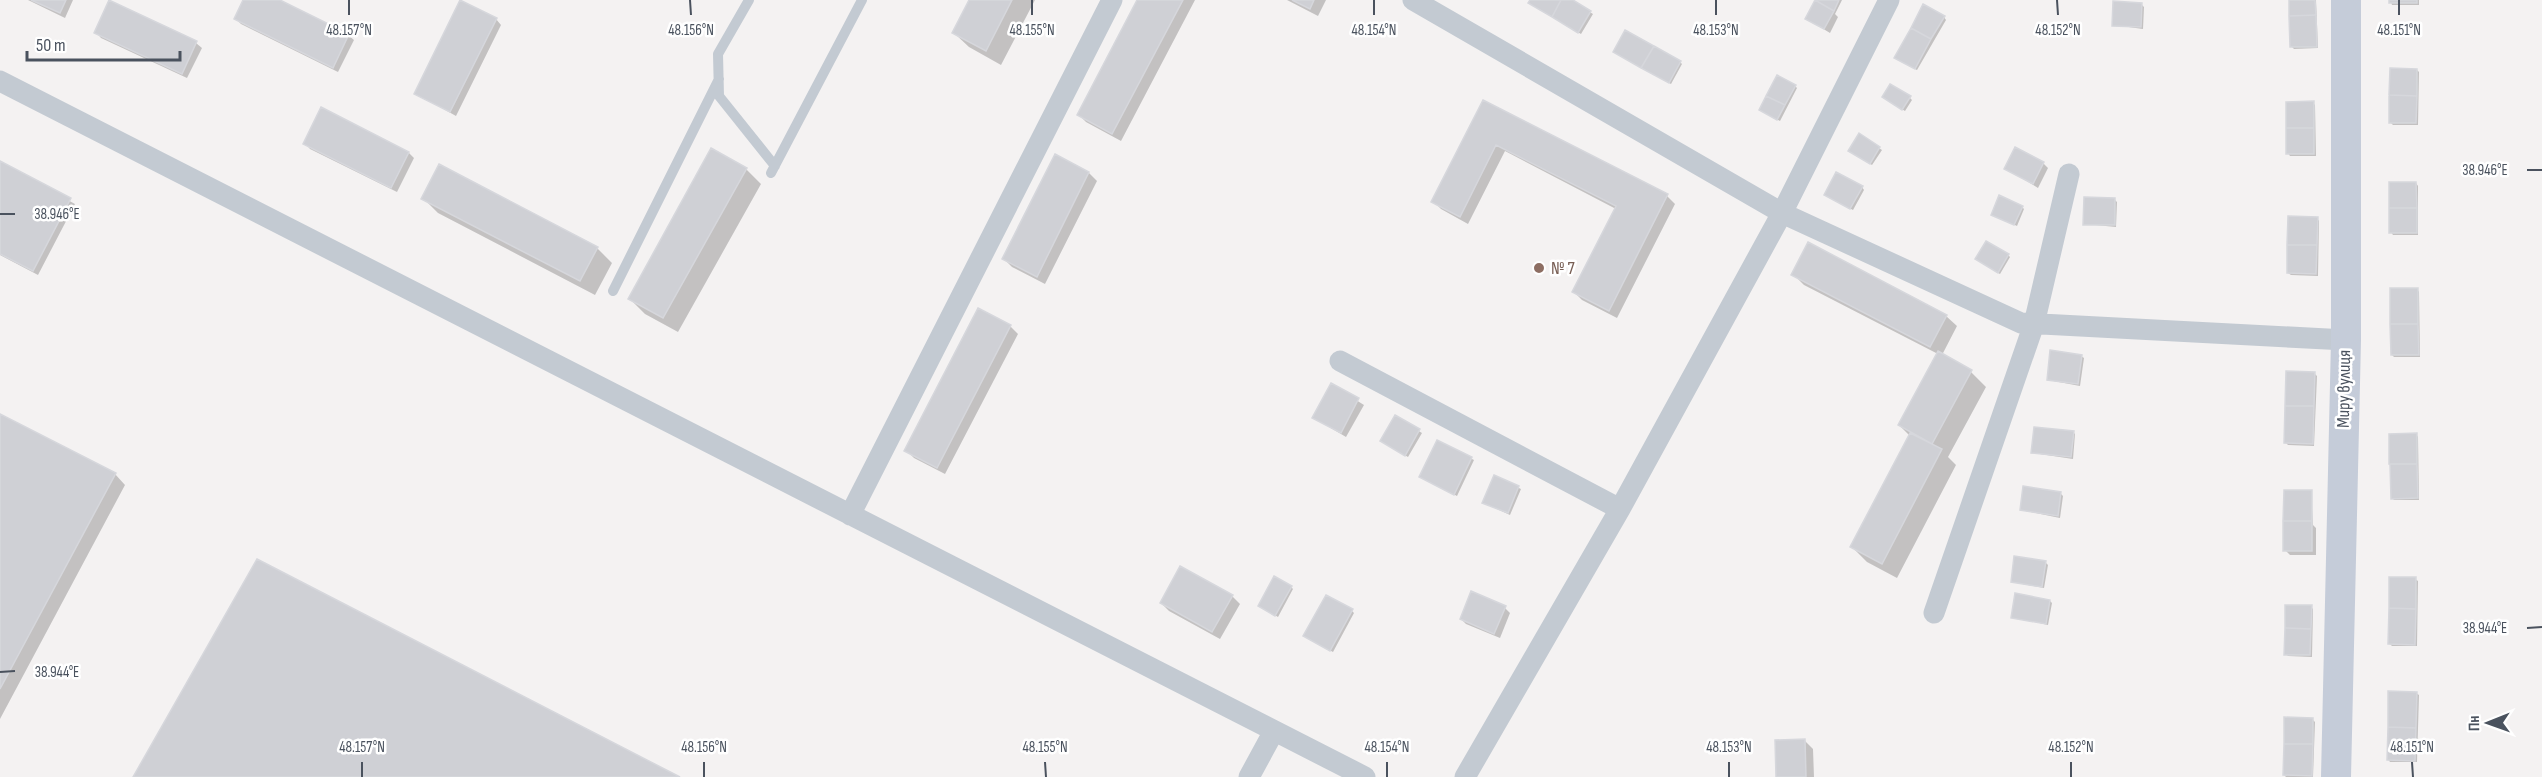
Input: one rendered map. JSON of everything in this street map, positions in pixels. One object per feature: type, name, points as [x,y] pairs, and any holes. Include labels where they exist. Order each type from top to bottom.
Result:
[{"type":"main road","name":"Миру вулиця","points":[[2336,777],[2346,340],[2346,0]]},
{"type":"street","points":[[850,515],[1112,0]]},
{"type":"street","points":[[1413,0],[1782,213],[2021,323],[2346,340]]},
{"type":"street","points":[[1465,777],[1620,509],[1782,213],[1889,0]]},
{"type":"street","points":[[0,81],[1365,777]]},
{"type":"street","points":[[1934,613],[2034,324],[2069,174]]},
{"type":"street","points":[[1340,361],[1620,509]]},
{"type":"street","points":[[1249,777],[1274,731]]},
{"type":"lane","points":[[749,0],[718,54],[719,96],[773,170],[862,0]]},
{"type":"lane","points":[[614,291],[719,79]]},
{"type":"building","points":[[31,0],[66,0],[60,13]]},
{"type":"building","points":[[109,0],[197,41],[182,74],[94,33]]},
{"type":"building","points":[[243,0],[280,0],[349,34],[333,68],[234,19]]},
{"type":"building","points":[[460,0],[497,18],[450,112],[414,94]]},
{"type":"building","points":[[969,0],[1012,0],[986,51],[952,33]]},
{"type":"building","points":[[1137,0],[1183,0],[1112,134],[1077,115]]},
{"type":"building","points":[[1292,0],[1314,0],[1310,9]]},
{"type":"building","points":[[1530,0],[1561,0],[1552,17],[1528,3]]},
{"type":"building","points":[[1561,0],[1573,0],[1591,11],[1578,33],[1552,17]]},
{"type":"building","points":[[1815,0],[1839,0],[1834,11]]},
{"type":"building","points":[[1815,0],[1834,11],[1824,29],[1805,19]]},
{"type":"building","points":[[2289,0],[2315,0],[2316,15],[2289,16]]},
{"type":"building","points":[[2389,0],[2417,0],[2417,3],[2389,3]]},
{"type":"building","points":[[2113,1],[2142,3],[2141,27],[2112,26]]},
{"type":"building","points":[[1923,4],[1945,16],[1931,39],[1911,28]]},
{"type":"building","points":[[2316,15],[2317,47],[2290,47],[2289,16]]},
{"type":"building","points":[[1911,28],[1931,39],[1915,69],[1894,58]]},
{"type":"building","points":[[1625,30],[1654,46],[1641,68],[1613,52]]},
{"type":"building","points":[[1654,46],[1681,61],[1669,83],[1641,68]]},
{"type":"building","points":[[2390,68],[2417,69],[2417,96],[2389,95]]},
{"type":"building","points":[[1777,75],[1796,85],[1785,105],[1766,96]]},
{"type":"building","points":[[1890,84],[1911,96],[1902,110],[1882,97]]},
{"type":"building","points":[[2389,95],[2417,96],[2416,123],[2389,123]]},
{"type":"building","points":[[1766,96],[1785,105],[1777,120],[1759,110]]},
{"type":"building","points":[[1483,100],[1668,194],[1609,311],[1572,292],[1616,206],[1496,145],[1460,217],[1431,202]]},
{"type":"building","points":[[2314,101],[2314,128],[2286,128],[2286,102]]},
{"type":"building","points":[[321,107],[409,152],[391,188],[303,144]]},
{"type":"building","points":[[2286,128],[2314,128],[2314,154],[2286,154]]},
{"type":"building","points":[[1859,133],[1880,147],[1870,164],[1848,151]]},
{"type":"building","points":[[2015,147],[2044,162],[2033,184],[2004,169]]},
{"type":"building","points":[[711,148],[747,168],[663,318],[628,299]]},
{"type":"building","points":[[1055,154],[1089,172],[1037,277],[1002,259]]},
{"type":"building","points":[[0,161],[71,198],[33,271],[0,254]]},
{"type":"building","points":[[439,164],[598,247],[580,281],[421,199]]},
{"type":"building","points":[[1836,172],[1863,186],[1850,209],[1824,195]]},
{"type":"building","points":[[2389,182],[2416,182],[2417,208],[2389,208]]},
{"type":"building","points":[[1999,195],[2023,206],[2014,225],[1991,215]]},
{"type":"building","points":[[2084,197],[2115,198],[2115,225],[2083,225]]},
{"type":"building","points":[[2389,208],[2417,208],[2417,233],[2389,233]]},
{"type":"building","points":[[2288,216],[2318,217],[2317,245],[2287,245]]},
{"type":"building","points":[[1986,241],[2009,254],[1998,273],[1975,259]]},
{"type":"building","points":[[1808,242],[1947,315],[1930,347],[1791,275]]},
{"type":"building","points":[[2287,245],[2317,245],[2316,274],[2287,273]]},
{"type":"building","points":[[2390,288],[2418,288],[2418,324],[2390,324]]},
{"type":"building","points":[[978,308],[1011,325],[937,468],[904,451]]},
{"type":"building","points":[[2390,324],[2418,324],[2419,355],[2391,355]]},
{"type":"building","points":[[2050,350],[2082,355],[2078,384],[2047,380]]},
{"type":"building","points":[[1938,351],[1972,370],[1932,444],[1898,425]]},
{"type":"building","points":[[2286,371],[2315,372],[2314,406],[2285,406]]},
{"type":"building","points":[[1331,383],[1359,398],[1341,433],[1312,418]]},
{"type":"building","points":[[2285,406],[2314,406],[2313,444],[2284,443]]},
{"type":"building","points":[[0,414],[116,473],[0,689]]},
{"type":"building","points":[[1395,415],[1420,429],[1405,456],[1380,441]]},
{"type":"building","points":[[2034,427],[2074,431],[2071,457],[2031,453]]},
{"type":"building","points":[[1910,433],[1942,449],[1882,564],[1850,547]]},
{"type":"building","points":[[2417,433],[2417,464],[2389,464],[2389,434]]},
{"type":"building","points":[[1437,440],[1472,457],[1454,495],[1419,477]]},
{"type":"building","points":[[2390,464],[2417,464],[2418,498],[2391,499]]},
{"type":"building","points":[[1494,475],[1519,486],[1508,513],[1482,503]]},
{"type":"building","points":[[2023,486],[2061,492],[2058,516],[2020,510]]},
{"type":"building","points":[[2284,490],[2312,490],[2312,521],[2283,521]]},
{"type":"building","points":[[2283,521],[2312,521],[2312,551],[2283,551]]},
{"type":"building","points":[[2014,556],[2046,561],[2042,587],[2011,582]]},
{"type":"building","points":[[257,559],[680,777],[133,777]]},
{"type":"building","points":[[1180,566],[1233,595],[1212,632],[1160,603]]},
{"type":"building","points":[[1274,576],[1292,586],[1275,616],[1258,606]]},
{"type":"building","points":[[2389,577],[2416,577],[2416,609],[2389,608]]},
{"type":"building","points":[[1471,591],[1506,606],[1494,634],[1460,619]]},
{"type":"building","points":[[2015,593],[2050,600],[2046,624],[2011,618]]},
{"type":"building","points":[[1326,595],[1353,609],[1330,651],[1303,636]]},
{"type":"building","points":[[2285,605],[2312,605],[2311,629],[2285,628]]},
{"type":"building","points":[[2389,608],[2416,609],[2415,645],[2388,644]]},
{"type":"building","points":[[2285,628],[2311,629],[2310,655],[2284,655]]},
{"type":"building","points":[[2388,691],[2417,692],[2416,728],[2388,727]]},
{"type":"building","points":[[2284,717],[2313,718],[2313,744],[2284,744]]},
{"type":"building","points":[[2388,727],[2416,728],[2415,761],[2387,760]]},
{"type":"building","points":[[1805,739],[1806,777],[1776,777],[1775,740]]},
{"type":"building","points":[[2284,744],[2313,744],[2312,776],[2283,775]]},
{"type":"place","name":"№ 7","points":[[1539,268]]}]
